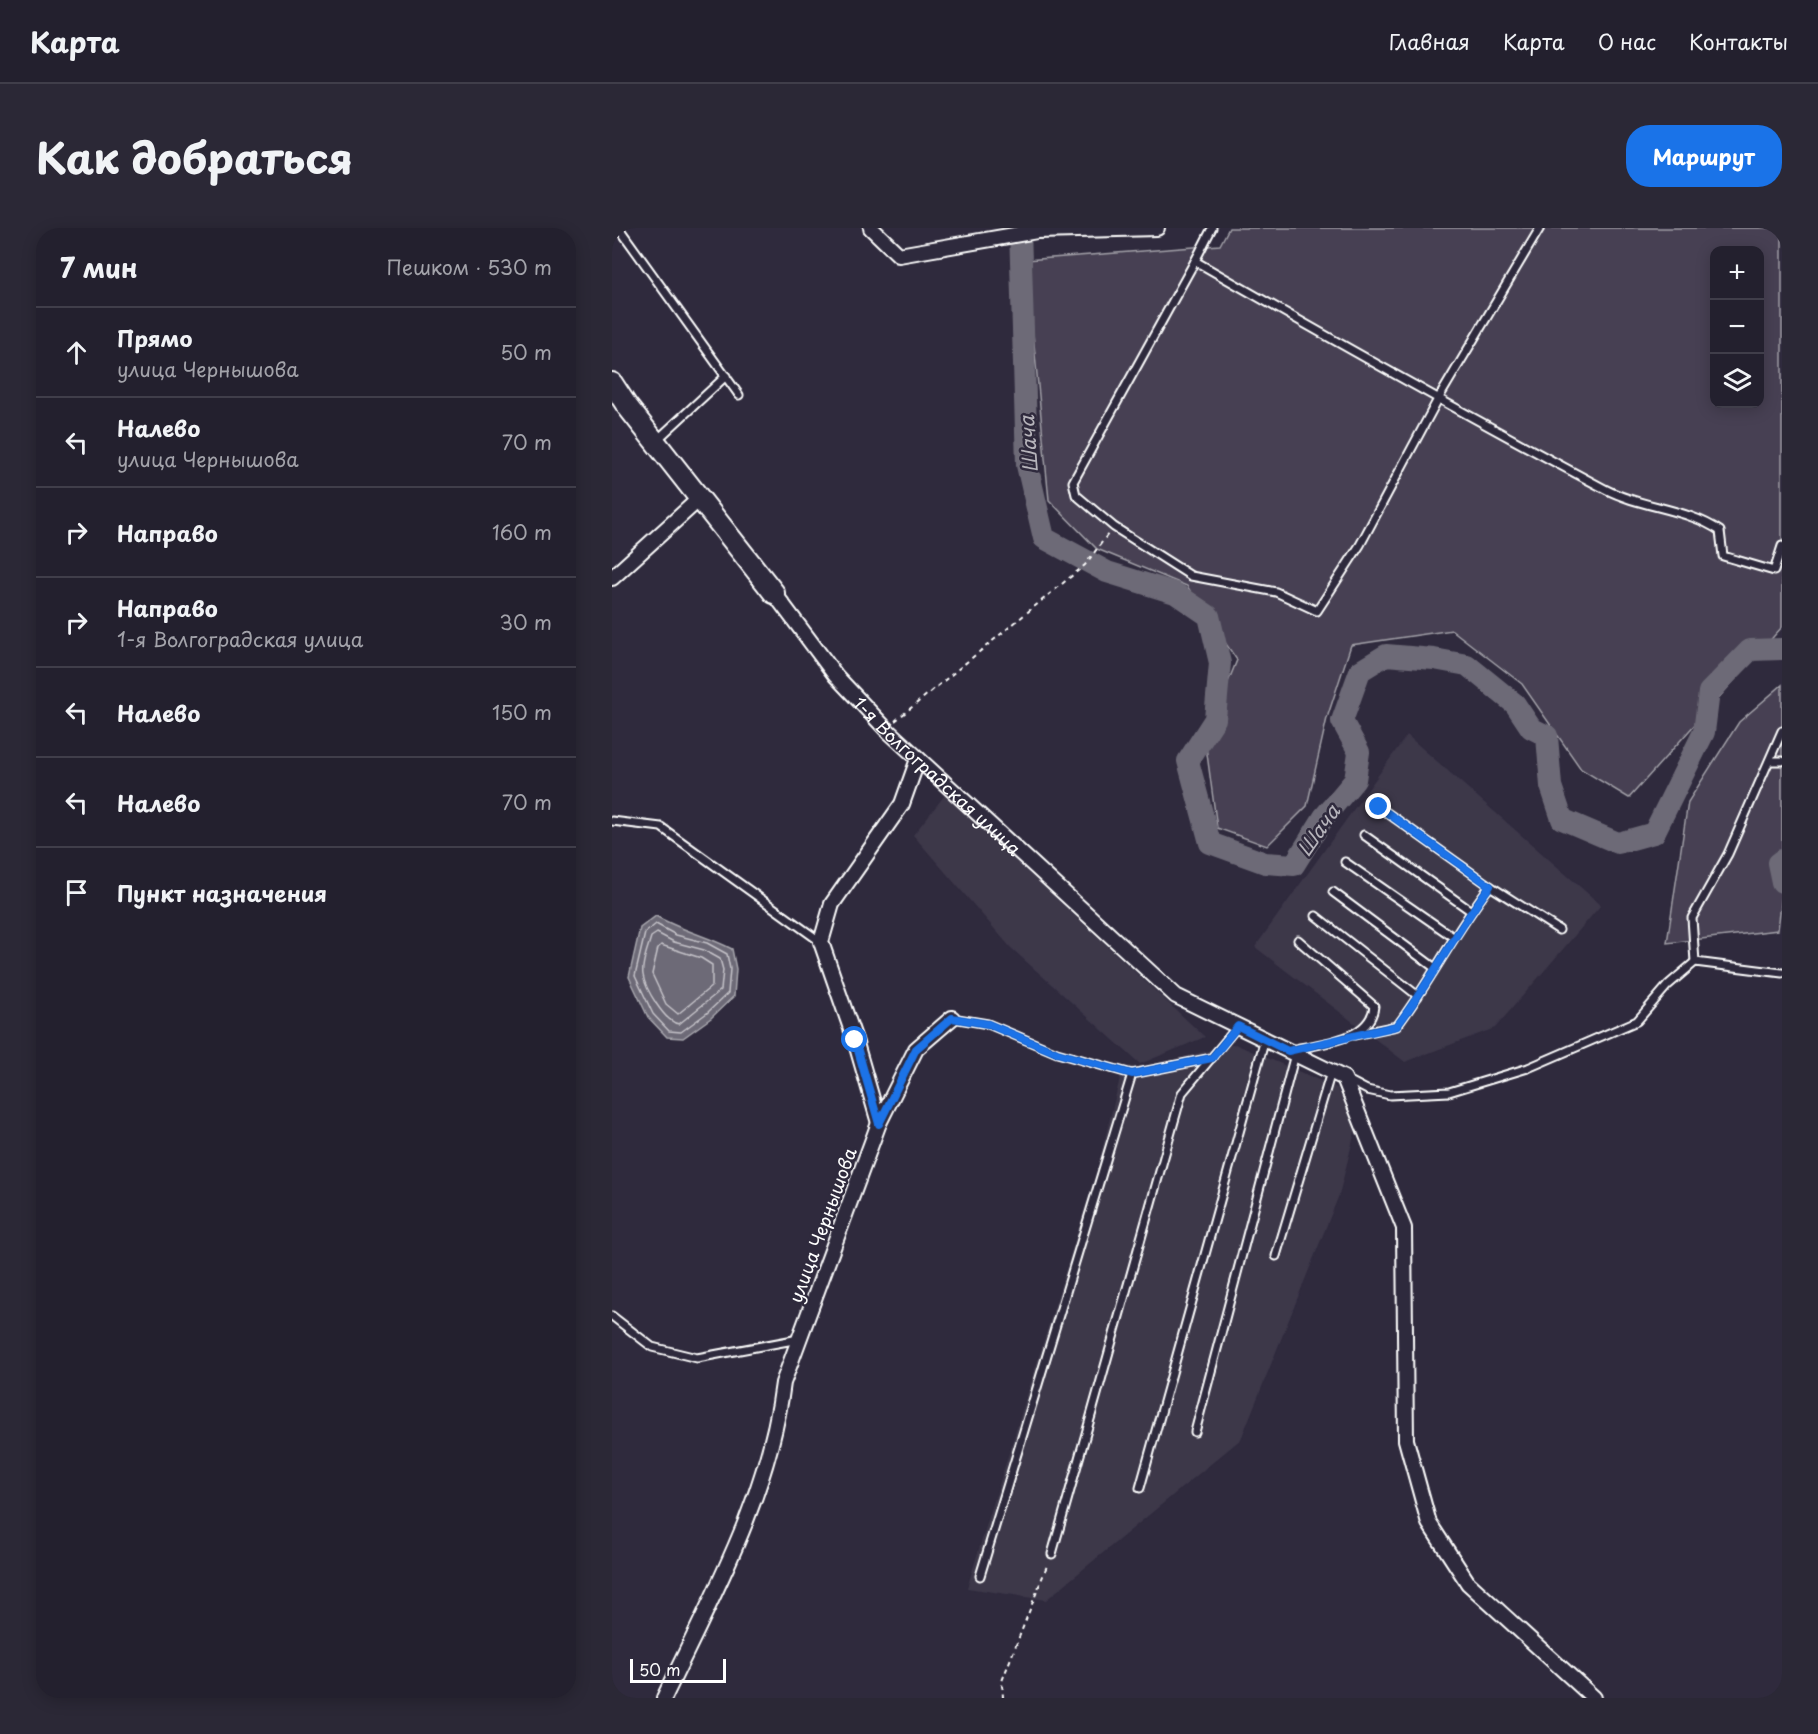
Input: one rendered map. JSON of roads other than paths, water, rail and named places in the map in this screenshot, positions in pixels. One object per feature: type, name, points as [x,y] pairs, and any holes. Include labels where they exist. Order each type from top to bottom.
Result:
[{"type":"street","points":[[871,228],[899,255],[1037,231],[1157,228]]},
{"type":"street","name":"1-я Волгоградская улица","points":[[612,383],[836,676],[885,729],[1176,996],[1338,1075]]},
{"type":"street","points":[[612,578],[699,499]]},
{"type":"street","points":[[879,1124],[855,1040],[821,942],[832,904],[902,804],[918,759]]},
{"type":"street","name":"улица Чернышова","points":[[664,1698],[741,1535],[778,1427],[783,1383],[879,1124],[916,1049],[952,1018]]},
{"type":"street","points":[[1338,1075],[1404,1228],[1406,1440],[1429,1523],[1468,1583],[1594,1698]]},
{"type":"lane","points":[[619,228],[739,395]]},
{"type":"lane","points":[[1212,228],[1073,482],[1076,495],[1114,527],[1191,576],[1276,592],[1317,611],[1360,545],[1437,401],[1540,228]]},
{"type":"lane","points":[[1195,261],[1437,401],[1623,499],[1707,522],[1720,531],[1723,556],[1774,571],[1782,546]]},
{"type":"lane","points":[[655,442],[726,376]]},
{"type":"lane","points":[[1695,962],[1692,918],[1728,854],[1771,761],[1782,731]]},
{"type":"lane","points":[[1771,761],[1782,761]]},
{"type":"lane","points":[[1379,807],[1490,886],[1559,930]]},
{"type":"lane","points":[[612,821],[661,827],[821,942]]},
{"type":"lane","points":[[1364,835],[1471,910]]},
{"type":"lane","points":[[1345,862],[1453,937]]},
{"type":"lane","points":[[1195,1432],[1291,1052],[1397,1026],[1453,937],[1490,886]]},
{"type":"lane","points":[[1333,892],[1435,968]]},
{"type":"lane","points":[[1316,916],[1418,996]]},
{"type":"lane","points":[[1298,940],[1374,1006],[1373,1015],[1354,1035]]},
{"type":"lane","points":[[1276,1257],[1338,1075],[1367,1090],[1390,1095],[1449,1092],[1528,1068],[1637,1021],[1668,985],[1695,962],[1782,973]]},
{"type":"lane","points":[[952,1018],[988,1024],[1057,1053],[1132,1074],[1212,1058]]},
{"type":"lane","points":[[1052,1554],[1182,1094],[1238,1026]]},
{"type":"lane","points":[[1140,1488],[1264,1039]]},
{"type":"lane","points":[[980,1576],[1132,1074]]},
{"type":"lane","points":[[612,1316],[652,1347],[697,1358],[800,1340]]},
{"type":"water","points":[[656,916],[732,949],[736,969],[734,996],[711,1018],[683,1038],[667,1037],[648,1017],[629,977],[640,928]]},
{"type":"waterway","name":"Шача","points":[[1020,228],[1027,465],[1044,538],[1107,572],[1175,593],[1209,616],[1220,663],[1215,719],[1188,761],[1210,843],[1265,863],[1294,865],[1324,817],[1355,780],[1359,752],[1342,721],[1360,671],[1386,655],[1434,659],[1467,665],[1515,704],[1531,728],[1547,736],[1551,786],[1562,819],[1618,843],[1654,833],[1704,732],[1709,692],[1750,650],[1782,649]]},
{"type":"waterway","name":"Шача","points":[[1782,860],[1778,863],[1782,882]]}]
